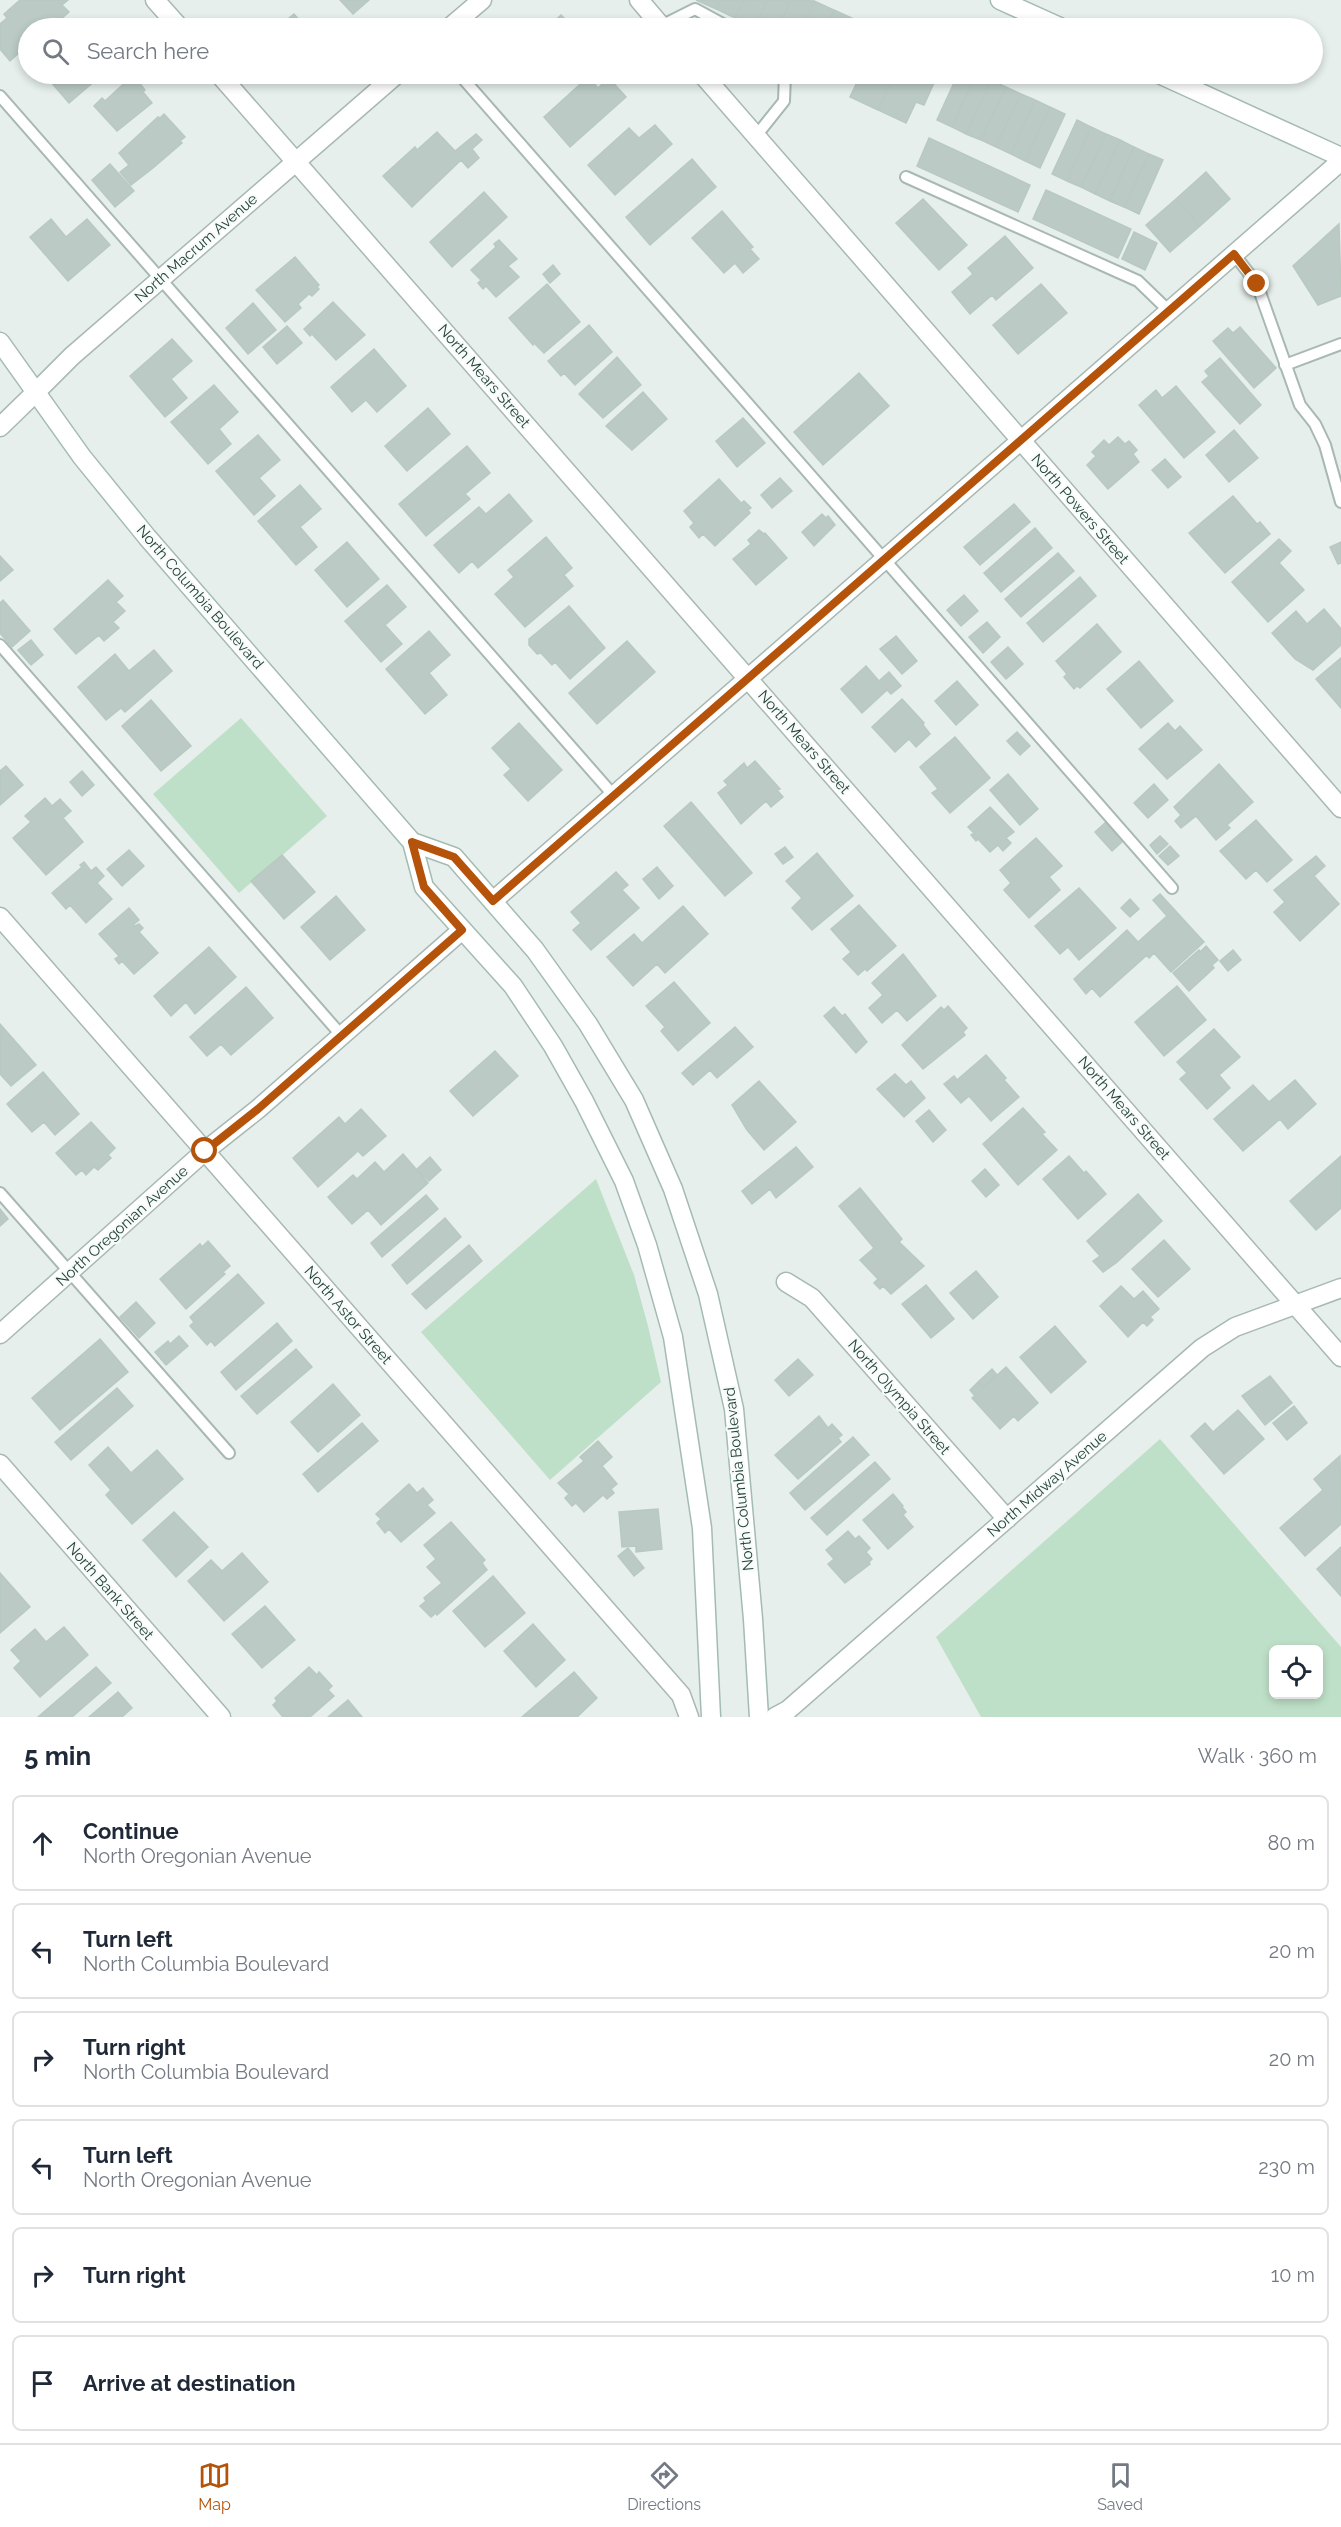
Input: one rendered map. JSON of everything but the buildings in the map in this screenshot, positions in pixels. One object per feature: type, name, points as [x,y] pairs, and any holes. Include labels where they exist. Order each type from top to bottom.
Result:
[{"type":"street","points":[[155,0],[171,18]]},
{"type":"street","points":[[461,18],[482,0]]},
{"type":"street","points":[[639,0],[654,18]]},
{"type":"street","points":[[1000,0],[1040,18]]},
{"type":"street","name":"North Mears Street","points":[[228,84],[1341,1357]]},
{"type":"street","name":"North Macrum Avenue","points":[[0,427],[72,356],[385,84]]},
{"type":"street","name":"North Powers Street","points":[[711,84],[1341,808]]},
{"type":"street","points":[[493,901],[615,797],[1341,159],[1180,84]]},
{"type":"street","name":"North Columbia Boulevard","points":[[0,342],[82,458],[147,537],[412,842],[424,887],[513,987],[553,1046],[584,1101],[624,1181],[647,1245],[674,1337],[702,1528],[711,1717]]},
{"type":"street","name":"North Columbia Boulevard","points":[[412,842],[454,857],[530,943],[581,1015],[634,1100],[673,1189],[708,1294],[734,1409],[753,1619],[759,1717]]},
{"type":"street","name":"North Astor Street","points":[[0,917],[681,1695],[689,1717]]},
{"type":"street","name":"North Oregonian Avenue","points":[[0,1334],[205,1151],[258,1109],[462,930]]},
{"type":"street","name":"North Olympia Street","points":[[786,1282],[812,1298],[1006,1519]]},
{"type":"street","name":"North Midway Avenue","points":[[775,1717],[788,1710],[1202,1348],[1235,1327],[1341,1288]]},
{"type":"street","name":"North Bank Street","points":[[0,1464],[221,1717]]},
{"type":"lane","points":[[678,18],[695,9],[712,18]]},
{"type":"lane","points":[[468,84],[1172,888]]},
{"type":"lane","points":[[756,136],[784,101],[785,84]]},
{"type":"lane","points":[[0,96],[615,797]]},
{"type":"lane","points":[[906,177],[1138,281],[1169,311]]},
{"type":"lane","points":[[1234,254],[1257,284],[1300,405],[1314,424],[1324,445],[1341,502]]},
{"type":"lane","points":[[1285,365],[1341,344]]},
{"type":"lane","points":[[0,645],[342,1036]]},
{"type":"lane","points":[[0,1193],[229,1453]]},
{"type":"green space","points":[[241,718],[327,816],[239,893],[153,794]]},
{"type":"green space","points":[[596,1179],[634,1275],[661,1382],[550,1480],[421,1332]]},
{"type":"green space","points":[[1160,1439],[1341,1647],[1341,1717],[981,1717],[936,1637]]},
{"type":"route","points":[[205,1151],[258,1109],[462,930],[424,887],[412,842],[454,857],[493,901],[615,797],[1234,254],[1257,284]]}]
